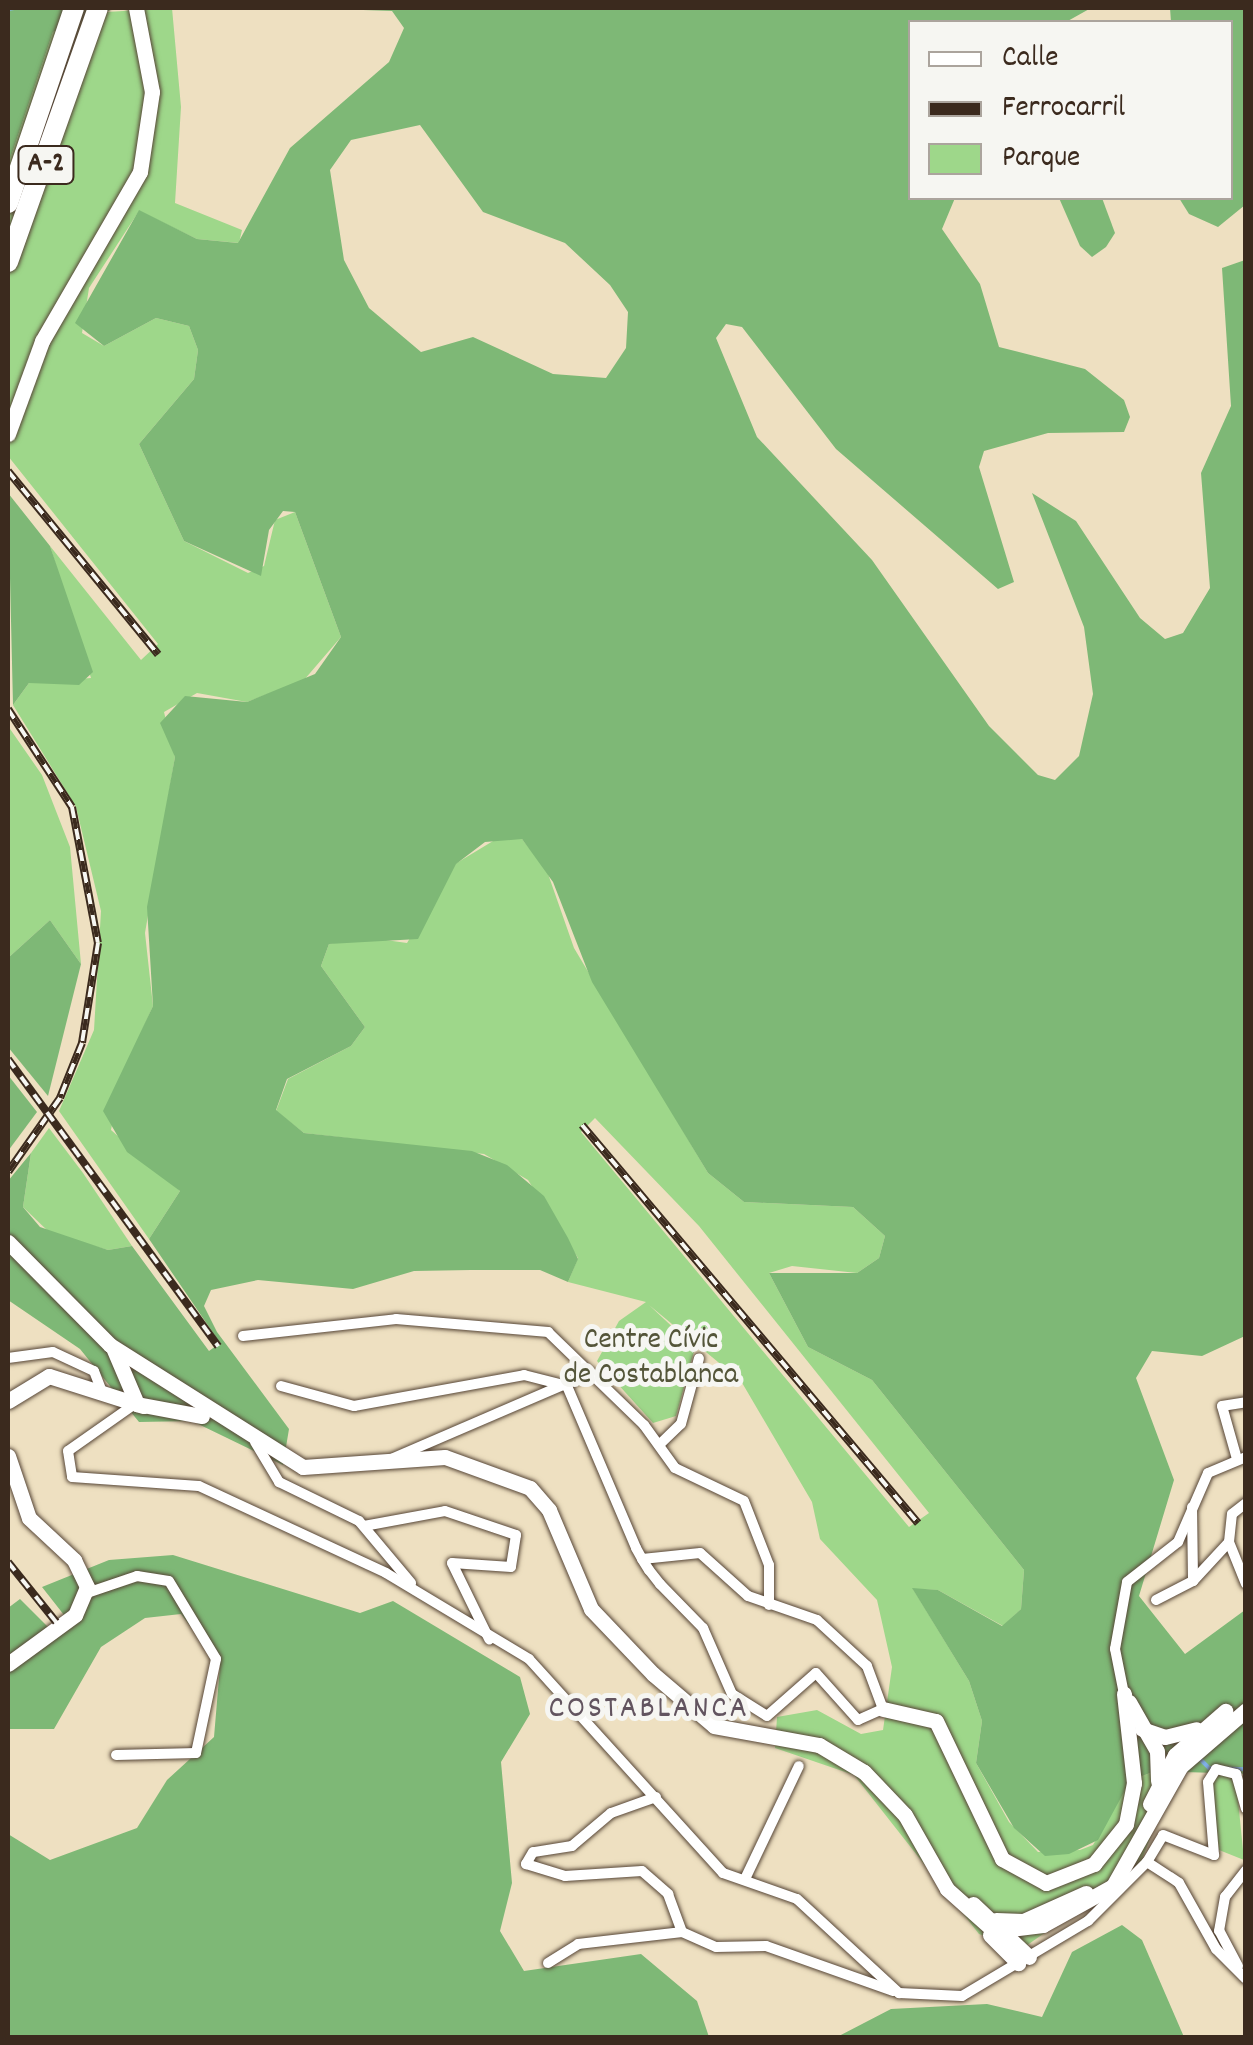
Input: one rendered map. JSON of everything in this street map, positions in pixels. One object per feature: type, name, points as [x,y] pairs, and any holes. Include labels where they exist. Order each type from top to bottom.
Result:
[{"type":"highway","name":"A-2","points":[[8,203],[74,8]]},
{"type":"highway","name":"A-2","points":[[8,262],[81,67],[98,8]]},
{"type":"main road","points":[[8,434],[42,342],[125,208],[146,154],[152,71],[136,8]]},
{"type":"main road","points":[[8,1242],[110,1346],[148,1368],[215,1419],[314,1470],[444,1456],[530,1488],[550,1510],[592,1609],[684,1702],[730,1732],[833,1751],[881,1787],[984,1919],[1018,1951]]},
{"type":"main road","points":[[110,1346],[142,1406]]},
{"type":"main road","points":[[105,1393],[148,1368]]},
{"type":"main road","points":[[8,1401],[41,1377],[142,1406],[215,1419]]},
{"type":"main road","points":[[142,1406],[164,1380]]},
{"type":"main road","points":[[8,1456],[29,1518],[80,1568],[87,1593],[54,1635],[8,1664]]},
{"type":"main road","points":[[883,1709],[936,1721],[1002,1859],[1046,1883],[1094,1864],[1121,1835],[1134,1783],[1136,1731],[1124,1694]]},
{"type":"main road","points":[[1161,1744],[1204,1726],[1246,1700]]},
{"type":"main road","points":[[1175,1755],[1198,1744],[1246,1710]]},
{"type":"main road","points":[[1018,1951],[1088,1904],[1143,1855],[1175,1755],[1204,1726]]},
{"type":"main road","points":[[1136,1731],[1175,1755]]},
{"type":"main road","points":[[1161,1744],[1164,1783]]},
{"type":"main road","points":[[1164,1783],[1198,1744]]},
{"type":"main road","points":[[984,1919],[1011,1923],[1046,1912],[1124,1871]]},
{"type":"main road","points":[[1018,1951],[1046,1912]]},
{"type":"street","points":[[243,1336],[380,1319],[533,1327],[591,1373],[659,1445],[675,1468],[744,1501],[768,1565],[769,1605]]},
{"type":"street","points":[[8,1358],[53,1352],[94,1372],[105,1393]]},
{"type":"street","points":[[659,1445],[680,1424],[699,1358]]},
{"type":"street","points":[[385,1464],[434,1434],[567,1386],[591,1373]]},
{"type":"street","points":[[281,1386],[354,1406],[524,1375],[567,1386]]},
{"type":"street","points":[[567,1386],[642,1559],[703,1628],[730,1670],[729,1690],[758,1716],[816,1673],[858,1720],[883,1709],[867,1666],[840,1636],[769,1605],[700,1553],[642,1559]]},
{"type":"street","points":[[1124,1694],[1115,1649],[1128,1582],[1178,1542],[1208,1473],[1241,1458],[1222,1406],[1246,1402]]},
{"type":"street","points":[[142,1406],[68,1451],[72,1478],[199,1486],[418,1592],[557,1684],[724,1873],[798,1899],[899,1992]]},
{"type":"street","points":[[255,1442],[286,1488],[364,1526],[418,1592]]},
{"type":"street","points":[[1246,1503],[1232,1514],[1229,1542],[1246,1584]]},
{"type":"street","points":[[1192,1506],[1193,1581]]},
{"type":"street","points":[[364,1526],[445,1511],[516,1535],[511,1567],[452,1563],[489,1639]]},
{"type":"street","points":[[1156,1600],[1193,1581],[1229,1542]]},
{"type":"street","points":[[87,1593],[137,1576],[169,1581],[216,1659],[196,1753],[116,1755]]},
{"type":"street","points":[[745,1879],[800,1766]]},
{"type":"street","points":[[548,1963],[578,1944],[682,1932],[716,1947],[766,1946],[899,1992],[948,2000],[1018,1951],[1109,1906],[1143,1855],[1163,1835],[1214,1855],[1208,1782],[1216,1769],[1236,1774],[1246,1809]]},
{"type":"street","points":[[656,1797],[611,1813],[572,1846],[532,1852],[526,1864],[564,1876],[642,1871],[668,1894],[682,1932]]},
{"type":"street","points":[[1143,1855],[1179,1882],[1216,1949],[1246,1979]]},
{"type":"street","points":[[1246,1870],[1225,1898],[1219,1931],[1246,1979]]},
{"type":"green space","points":[[8,8],[116,8],[53,32],[8,165]]},
{"type":"green space","points":[[172,8],[181,107],[175,203],[242,230],[239,243],[197,239],[139,211],[89,288],[82,333],[104,346],[156,318],[189,326],[198,350],[194,379],[139,444],[184,541],[248,573],[264,566],[275,520],[295,512],[341,637],[304,680],[247,702],[197,693],[164,712],[175,757],[145,933],[153,1006],[121,1078],[111,1130],[180,1191],[149,1239],[59,1111],[94,1030],[101,911],[76,807],[13,705],[29,683],[91,678],[50,546],[141,660],[158,644],[8,456],[8,165],[53,32],[91,13]]},
{"type":"green space","points":[[305,8],[1091,8],[1070,20],[908,20],[908,200],[954,200],[942,229],[980,284],[999,347],[1085,369],[1124,400],[1130,417],[1124,432],[1048,433],[984,451],[979,467],[1014,582],[998,589],[836,449],[742,327],[726,324],[716,338],[757,437],[872,560],[989,726],[1038,775],[1055,780],[1079,756],[1093,694],[1084,627],[1032,493],[1076,521],[1140,618],[1165,639],[1183,633],[1210,588],[1201,473],[1231,406],[1222,268],[1245,260],[1245,1336],[1202,1356],[1152,1351],[1136,1378],[1174,1480],[1139,1596],[1185,1654],[1245,1610],[1245,1774],[1155,1771],[1130,1781],[1098,1840],[1069,1854],[1045,1856],[1014,1828],[976,1763],[982,1721],[969,1681],[912,1588],[938,1590],[1002,1626],[1021,1609],[1024,1570],[872,1380],[808,1347],[769,1273],[857,1273],[879,1258],[885,1236],[853,1207],[744,1202],[708,1173],[592,982],[553,882],[522,839],[485,842],[456,864],[418,939],[329,944],[321,966],[365,1027],[351,1046],[287,1079],[276,1110],[304,1133],[472,1151],[507,1165],[544,1196],[568,1238],[578,1259],[568,1282],[540,1270],[414,1271],[353,1289],[258,1280],[211,1290],[204,1306],[217,1332],[289,1429],[283,1465],[192,1421],[139,1422],[80,1349],[8,1300],[8,1181],[31,1153],[23,1207],[40,1227],[108,1250],[132,1246],[209,1351],[220,1343],[149,1239],[180,1191],[127,1152],[103,1111],[153,1006],[147,907],[175,757],[160,723],[185,696],[247,702],[315,674],[341,637],[295,512],[283,511],[269,530],[261,576],[184,541],[139,444],[194,379],[198,350],[189,326],[156,318],[104,346],[75,323],[139,210],[197,239],[238,243],[290,148],[389,62],[404,28],[392,11]],"holes":[[[420,125],[483,212],[565,243],[610,285],[628,312],[626,348],[606,378],[553,374],[473,337],[421,352],[369,308],[344,260],[330,170],[351,140]]]},
{"type":"green space","points":[[1170,8],[1245,8],[1245,205],[1218,227],[1189,214],[1180,200],[1233,200],[1233,20],[1171,20]]},
{"type":"green space","points":[[1060,200],[1103,200],[1115,233],[1106,247],[1092,257],[1080,246]]},
{"type":"green space","points":[[8,493],[50,546],[93,672],[79,685],[29,683],[13,705]]},
{"type":"green space","points":[[8,726],[42,775],[70,847],[81,964],[50,920],[8,958]]},
{"type":"green space","name":"Centre Cívic de Costablanca","points":[[498,838],[522,839],[547,871],[574,948],[708,1173],[744,1202],[853,1207],[885,1236],[879,1258],[857,1273],[792,1266],[769,1273],[808,1347],[872,1380],[1024,1570],[1021,1609],[1003,1626],[938,1590],[913,1589],[969,1681],[982,1721],[976,1763],[1009,1822],[1038,1852],[1080,1850],[1093,1845],[1130,1781],[1155,1771],[1164,1802],[1139,1867],[1023,1948],[979,1934],[854,1775],[775,1748],[777,1717],[817,1710],[861,1734],[883,1730],[892,1667],[877,1600],[820,1539],[812,1502],[741,1381],[649,1305],[695,1348],[676,1416],[653,1423],[597,1361],[619,1321],[646,1302],[568,1282],[578,1258],[528,1180],[484,1154],[304,1133],[276,1111],[288,1079],[351,1046],[365,1027],[321,966],[329,944],[364,937],[407,943],[455,864]],"holes":[[[595,1118],[699,1226],[929,1513],[909,1527],[581,1132]]]},
{"type":"green space","points":[[50,920],[81,964],[48,1096],[8,1047],[8,958]]},
{"type":"green space","points":[[8,1075],[37,1112],[8,1151]]},
{"type":"green space","points":[[49,1128],[132,1246],[108,1250],[50,1233],[23,1207],[31,1153]]},
{"type":"green space","points":[[173,1555],[360,1613],[393,1601],[520,1677],[530,1714],[501,1762],[512,1883],[500,1931],[524,1971],[641,1954],[697,2001],[709,2037],[8,2037],[8,1834],[50,1860],[137,1828],[167,1780],[214,1737],[220,1666],[181,1614],[145,1618],[101,1647],[54,1729],[8,1729],[8,1608],[20,1599],[49,1628],[64,1615],[42,1587],[109,1560]]},
{"type":"green space","points":[[1221,1773],[1236,1780],[1244,1860],[1219,1850],[1211,1782]]},
{"type":"green space","points":[[1122,1925],[1142,1940],[1184,2037],[837,2037],[891,2009],[987,2004],[1042,2017],[1072,1952]]},
{"type":"waterway","points":[[8,9],[14,8]]},
{"type":"waterway","points":[[1200,1759],[1209,1768],[1246,1769]]},
{"type":"railway","points":[[8,471],[158,654]]},
{"type":"railway","points":[[8,709],[72,807],[98,943],[82,1043],[60,1098],[8,1172]]},
{"type":"railway","points":[[8,1059],[218,1346]]},
{"type":"railway","points":[[582,1125],[918,1523]]},
{"type":"railway","points":[[8,1562],[56,1622]]},
{"type":"district","name":"COSTABLANCA","points":[[649,1710]]}]
